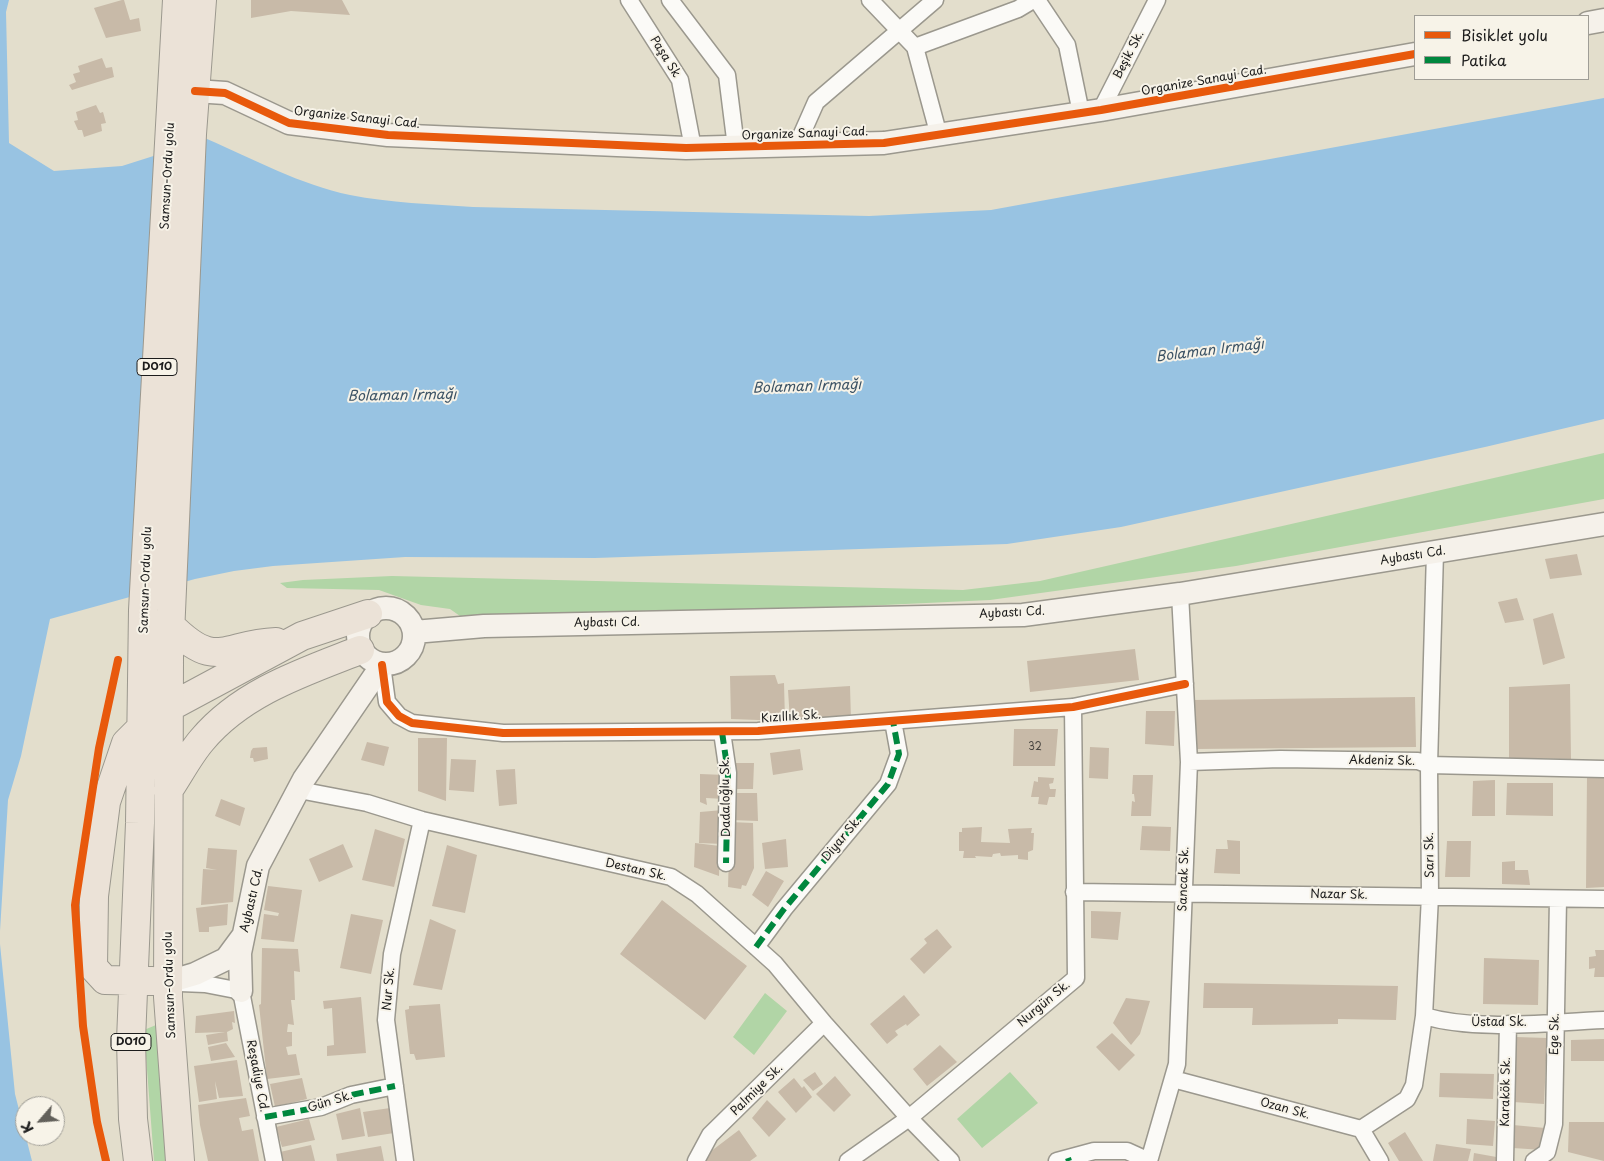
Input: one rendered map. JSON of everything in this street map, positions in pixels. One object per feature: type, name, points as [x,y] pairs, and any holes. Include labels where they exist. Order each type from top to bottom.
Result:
[{"type":"highway","name":"Samsun-Ordu yolu","points":[[177,0],[182,129],[168,708],[168,982],[180,1161]]},
{"type":"highway","name":"Samsun-Ordu yolu","points":[[138,1161],[133,1119],[131,1040],[142,727],[143,610],[182,129],[195,91],[202,0]]},
{"type":"highway","points":[[168,982],[105,980],[93,967],[94,896],[106,802],[126,743],[142,727],[168,708],[292,641],[368,614]]},
{"type":"highway","points":[[171,619],[188,643],[204,651],[224,652],[262,642],[292,641]]},
{"type":"highway","points":[[168,792],[202,740],[236,707],[284,680],[371,657]]},
{"type":"main road","points":[[1589,23],[1604,20]]},
{"type":"main road","name":"Organize Sanayi Cad.","points":[[195,91],[225,93],[289,123],[388,135],[693,148],[797,146],[884,143],[938,136],[1091,112],[1414,54]]},
{"type":"main road","name":"Aybastı Cd.","points":[[414,632],[484,626],[1023,614],[1180,594],[1255,580],[1604,524]]},
{"type":"main road","points":[[376,609],[396,610],[404,615],[414,632],[414,640],[406,656],[391,664],[371,657],[358,630],[361,621],[376,609]]},
{"type":"main road","name":"Aybastı Cd.","points":[[241,991],[240,953],[258,866],[371,657]]},
{"type":"main road","points":[[168,982],[195,974],[226,959],[244,935]]},
{"type":"street","name":"Paşa Sk","points":[[629,0],[680,80],[693,148]]},
{"type":"street","points":[[670,0],[727,75],[736,147]]},
{"type":"street","points":[[870,0],[915,47],[938,136]]},
{"type":"street","points":[[797,146],[816,102],[900,32],[935,0]]},
{"type":"street","points":[[915,47],[1018,9],[1035,0],[1067,45],[1091,112]]},
{"type":"street","name":"Beşik Sk.","points":[[1091,112],[1157,0]]},
{"type":"street","name":"Sarı Sk.","points":[[1361,1129],[1408,1099],[1414,1085],[1424,1016],[1430,896],[1429,765],[1435,552]]},
{"type":"street","name":"Sancak Sk.","points":[[1149,1161],[1177,1064],[1189,762],[1180,594]]},
{"type":"street","name":"Kızıllık Sk.","points":[[371,657],[386,702],[399,716],[412,723],[503,733],[758,731],[1073,707],[1185,684]]},
{"type":"street","name":"Nurgün Sk.","points":[[848,1161],[909,1118],[1076,978],[1073,707]]},
{"type":"street","name":"Diyar Sk.","points":[[756,947],[784,909],[888,784],[899,754],[893,721]]},
{"type":"street","name":"Dadaloğlu Sk.","points":[[722,732],[728,773],[726,863]]},
{"type":"street","name":"Akdeniz Sk.","points":[[1189,762],[1280,759],[1418,761],[1429,765],[1604,769]]},
{"type":"street","name":"Destan Sk.","points":[[299,790],[367,803],[422,820],[671,878],[697,894],[775,964],[824,1023],[909,1118],[951,1161]]},
{"type":"street","name":"Nur Sk.","points":[[405,1161],[386,1020],[392,954],[422,820]]},
{"type":"street","name":"Nazar Sk.","points":[[1074,892],[1430,896],[1558,900],[1604,899]]},
{"type":"street","name":"Ege Sk.","points":[[1534,1161],[1547,1152],[1554,1124],[1558,900]]},
{"type":"street","points":[[168,982],[204,984],[241,991]]},
{"type":"street","name":"Reşadiye Cd.","points":[[241,991],[274,1161]]},
{"type":"street","name":"Üstad Sk.","points":[[1424,1016],[1444,1022],[1508,1024],[1604,1020]]},
{"type":"street","name":"Palmiye Sk.","points":[[696,1161],[710,1135],[824,1023]]},
{"type":"street","name":"Karakök Sk.","points":[[1505,1161],[1508,1024]]},
{"type":"street","name":"Ozan Sk.","points":[[1173,1078],[1361,1129]]},
{"type":"street","name":"Gün Sk.","points":[[265,1117],[321,1107],[351,1095],[395,1086]]},
{"type":"street","points":[[1361,1129],[1380,1161]]},
{"type":"street","points":[[1064,1160],[1094,1152],[1127,1151],[1149,1161]]},
{"type":"green space","points":[[1604,453],[1604,499],[1236,566],[990,600],[799,609],[460,616],[450,609],[421,605],[379,590],[287,588],[280,583],[303,580],[392,576],[963,590],[1040,581]]},
{"type":"green space","points":[[765,993],[787,1011],[754,1055],[733,1037]]},
{"type":"green space","points":[[156,1025],[166,1161],[154,1161],[144,1030]]},
{"type":"green space","points":[[1010,1072],[1038,1103],[982,1148],[957,1119]]},
{"type":"water","name":"Bolaman Irmağı","points":[[0,0],[9,0],[6,12],[9,143],[54,171],[122,166],[207,139],[277,171],[332,191],[380,200],[473,207],[869,216],[991,210],[1604,98],[1604,419],[1121,527],[1007,544],[595,558],[405,557],[273,566],[195,579],[50,619],[21,756],[8,800],[0,931]]},
{"type":"water","points":[[0,944],[16,1096],[15,1146],[28,1146],[32,1161],[0,1161]]},
{"type":"building","points":[[124,0],[130,20],[139,18],[141,31],[106,38],[94,8]]},
{"type":"building","points":[[251,0],[342,0],[350,15],[291,11],[251,18]]},
{"type":"building","points":[[102,58],[106,68],[112,67],[114,77],[72,90],[69,85],[76,82],[73,74],[80,72],[78,66]]},
{"type":"building","points":[[96,105],[100,113],[103,112],[106,123],[101,124],[102,131],[84,137],[82,130],[78,130],[74,121],[78,120],[76,112]]},
{"type":"building","points":[[1577,554],[1582,575],[1550,579],[1545,559]]},
{"type":"building","points":[[1517,598],[1524,620],[1505,623],[1498,602]]},
{"type":"building","points":[[1553,613],[1565,658],[1543,665],[1533,619]]},
{"type":"building","points":[[1135,649],[1139,680],[1030,692],[1027,661]]},
{"type":"building","points":[[775,675],[778,684],[784,683],[785,721],[731,719],[730,676]]},
{"type":"building","points":[[1570,684],[1571,759],[1509,758],[1509,687]]},
{"type":"building","points":[[850,686],[851,720],[790,721],[788,690]]},
{"type":"building","points":[[1415,697],[1416,747],[1195,749],[1193,700]]},
{"type":"building","points":[[1146,711],[1175,711],[1174,746],[1145,744]]},
{"type":"building","points":[[1014,729],[1058,729],[1055,766],[1013,766]]},
{"type":"building","points":[[418,738],[447,738],[446,801],[418,791]]},
{"type":"building","points":[[367,742],[389,747],[384,766],[361,760]]},
{"type":"building","points":[[267,747],[268,759],[254,762],[253,758],[250,758],[253,748]]},
{"type":"building","points":[[1090,747],[1109,748],[1108,779],[1089,778]]},
{"type":"building","points":[[800,749],[803,770],[773,775],[770,753]]},
{"type":"building","points":[[451,759],[476,760],[474,792],[449,790]]},
{"type":"building","points":[[731,763],[754,763],[753,789],[732,789]]},
{"type":"building","points":[[515,769],[517,804],[499,806],[496,770]]},
{"type":"building","points":[[700,774],[725,775],[725,799],[706,798],[707,805],[700,802]]},
{"type":"building","points":[[1133,775],[1153,775],[1151,816],[1131,816],[1132,801],[1135,802],[1134,794],[1132,794]]},
{"type":"building","points":[[1587,776],[1604,776],[1604,887],[1586,888]]},
{"type":"building","points":[[1038,777],[1054,778],[1053,783],[1049,784],[1050,789],[1056,789],[1055,797],[1049,797],[1047,805],[1038,804],[1039,797],[1031,797],[1034,781],[1038,782]]},
{"type":"building","points":[[1495,780],[1495,816],[1472,816],[1473,781]]},
{"type":"building","points":[[1507,783],[1553,783],[1553,816],[1506,815]]},
{"type":"building","points":[[731,793],[757,793],[758,821],[731,820]]},
{"type":"building","points":[[221,799],[245,808],[240,826],[215,816]]},
{"type":"building","points":[[723,810],[723,844],[699,843],[700,812]]},
{"type":"building","points":[[730,822],[753,823],[754,868],[746,886],[742,885],[741,889],[728,887]]},
{"type":"building","points":[[1142,826],[1171,827],[1170,851],[1140,850]]},
{"type":"building","points":[[982,827],[981,842],[1010,843],[1008,829],[1032,828],[1031,833],[1034,833],[1033,850],[1028,852],[1028,860],[1018,859],[1018,855],[1001,856],[1000,853],[993,854],[992,857],[975,856],[976,858],[963,858],[964,851],[959,851],[959,832],[962,832],[962,828]]},
{"type":"building","points":[[375,829],[405,839],[394,887],[362,880]]},
{"type":"building","points":[[786,839],[788,867],[765,869],[762,843]]},
{"type":"building","points":[[1227,840],[1240,841],[1240,874],[1214,873],[1216,849],[1228,849]]},
{"type":"building","points":[[1447,841],[1471,841],[1470,877],[1445,877]]},
{"type":"building","points":[[695,843],[720,846],[719,876],[694,867]]},
{"type":"building","points":[[343,844],[353,867],[319,882],[309,859]]},
{"type":"building","points":[[447,845],[477,855],[465,913],[432,906]]},
{"type":"building","points":[[208,848],[237,850],[233,902],[201,905],[203,869],[217,870],[206,868]]},
{"type":"building","points":[[1515,861],[1515,870],[1528,870],[1530,885],[1502,884],[1502,862]]},
{"type":"building","points":[[766,871],[784,881],[768,907],[752,895]]},
{"type":"building","points":[[268,886],[302,890],[294,942],[261,939],[264,914],[278,916],[279,913],[264,910]]},
{"type":"building","points":[[662,900],[747,966],[705,1020],[620,954]]},
{"type":"building","points":[[228,904],[227,925],[209,927],[209,932],[199,932],[196,908]]},
{"type":"building","points":[[1091,911],[1121,912],[1118,940],[1091,938]]},
{"type":"building","points":[[351,914],[383,920],[371,974],[340,968]]},
{"type":"building","points":[[430,919],[456,930],[442,990],[413,985]]},
{"type":"building","points":[[937,929],[952,947],[924,974],[910,959],[927,943],[924,939]]},
{"type":"building","points":[[262,948],[298,949],[300,972],[294,971],[295,1000],[291,1000],[294,1025],[288,1024],[287,1032],[292,1032],[292,1046],[286,1047],[288,1055],[296,1054],[300,1075],[267,1079],[259,1005],[261,1004]]},
{"type":"building","points":[[1595,950],[1604,950],[1604,977],[1594,977],[1595,968],[1589,969],[1589,957],[1596,956]]},
{"type":"building","points":[[1484,958],[1539,960],[1538,1005],[1483,1004]]},
{"type":"building","points":[[1204,983],[1398,986],[1396,1020],[1338,1019],[1338,1024],[1252,1025],[1253,1008],[1203,1008]]},
{"type":"building","points":[[904,995],[920,1015],[907,1026],[906,1024],[895,1031],[898,1035],[887,1044],[870,1024]]},
{"type":"building","points":[[361,997],[366,1053],[327,1056],[327,1046],[334,1045],[332,1008],[324,1009],[323,1001]]},
{"type":"building","points":[[1126,998],[1150,1001],[1140,1034],[1131,1045],[1113,1023]]},
{"type":"building","points":[[440,1004],[445,1057],[416,1060],[414,1054],[410,1054],[405,1010],[409,1009],[409,1006]]},
{"type":"building","points":[[234,1011],[235,1023],[232,1022],[233,1029],[227,1032],[228,1041],[208,1045],[206,1035],[225,1032],[195,1033],[196,1016]]},
{"type":"building","points":[[1112,1033],[1135,1055],[1119,1071],[1096,1047]]},
{"type":"building","points":[[1516,1037],[1547,1038],[1544,1104],[1513,1102]]},
{"type":"building","points":[[1604,1039],[1604,1061],[1571,1061],[1571,1040]]},
{"type":"building","points":[[226,1043],[235,1057],[211,1061],[208,1047]]},
{"type":"building","points":[[940,1045],[957,1062],[927,1086],[913,1069]]},
{"type":"building","points":[[237,1060],[243,1096],[219,1098],[215,1081],[217,1099],[199,1102],[194,1066]]},
{"type":"building","points":[[815,1072],[823,1084],[813,1091],[803,1080]]},
{"type":"building","points":[[1440,1073],[1494,1074],[1493,1099],[1439,1097]]},
{"type":"building","points":[[835,1076],[851,1095],[834,1112],[816,1094]]},
{"type":"building","points":[[302,1078],[307,1099],[275,1107],[270,1084]]},
{"type":"building","points":[[794,1078],[802,1088],[804,1086],[812,1097],[796,1113],[778,1092]]},
{"type":"building","points":[[246,1098],[250,1116],[239,1118],[242,1131],[253,1129],[259,1161],[208,1161],[200,1125],[198,1105]]},
{"type":"building","points":[[767,1100],[786,1119],[769,1137],[752,1118]]},
{"type":"building","points":[[360,1108],[365,1136],[342,1140],[336,1114]]},
{"type":"building","points":[[390,1108],[394,1133],[368,1137],[363,1112]]},
{"type":"building","points":[[309,1119],[315,1140],[282,1147],[276,1127]]},
{"type":"building","points":[[1467,1119],[1495,1121],[1493,1146],[1466,1144]]},
{"type":"building","points":[[1569,1122],[1604,1122],[1604,1161],[1568,1152]]},
{"type":"building","points":[[1513,1125],[1545,1128],[1543,1150],[1513,1148]]},
{"type":"building","points":[[739,1130],[757,1156],[750,1161],[703,1161],[706,1155]]},
{"type":"building","points":[[1405,1132],[1423,1161],[1399,1161],[1388,1143]]},
{"type":"building","points":[[1436,1144],[1471,1149],[1468,1161],[1433,1161]]},
{"type":"building","points":[[311,1145],[315,1161],[283,1161],[280,1152]]},
{"type":"building","points":[[381,1146],[384,1161],[337,1161],[336,1154]]},
{"type":"building","points":[[1474,1153],[1502,1158],[1502,1161],[1473,1161]]},
{"type":"marked path","points":[[756,947],[784,909],[888,784],[899,754],[893,721]]},
{"type":"marked path","points":[[722,732],[728,773],[726,863]]},
{"type":"marked path","points":[[265,1117],[321,1107],[351,1095],[395,1086]]},
{"type":"cycle path","points":[[195,91],[225,93],[289,123],[388,135],[686,148],[884,143],[1101,110],[1414,54]]},
{"type":"cycle path","points":[[106,1161],[97,1122],[83,1026],[75,905],[99,748],[118,660]]},
{"type":"cycle path","points":[[382,665],[387,702],[399,716],[412,723],[503,733],[758,731],[1073,707],[1185,684]]}]
